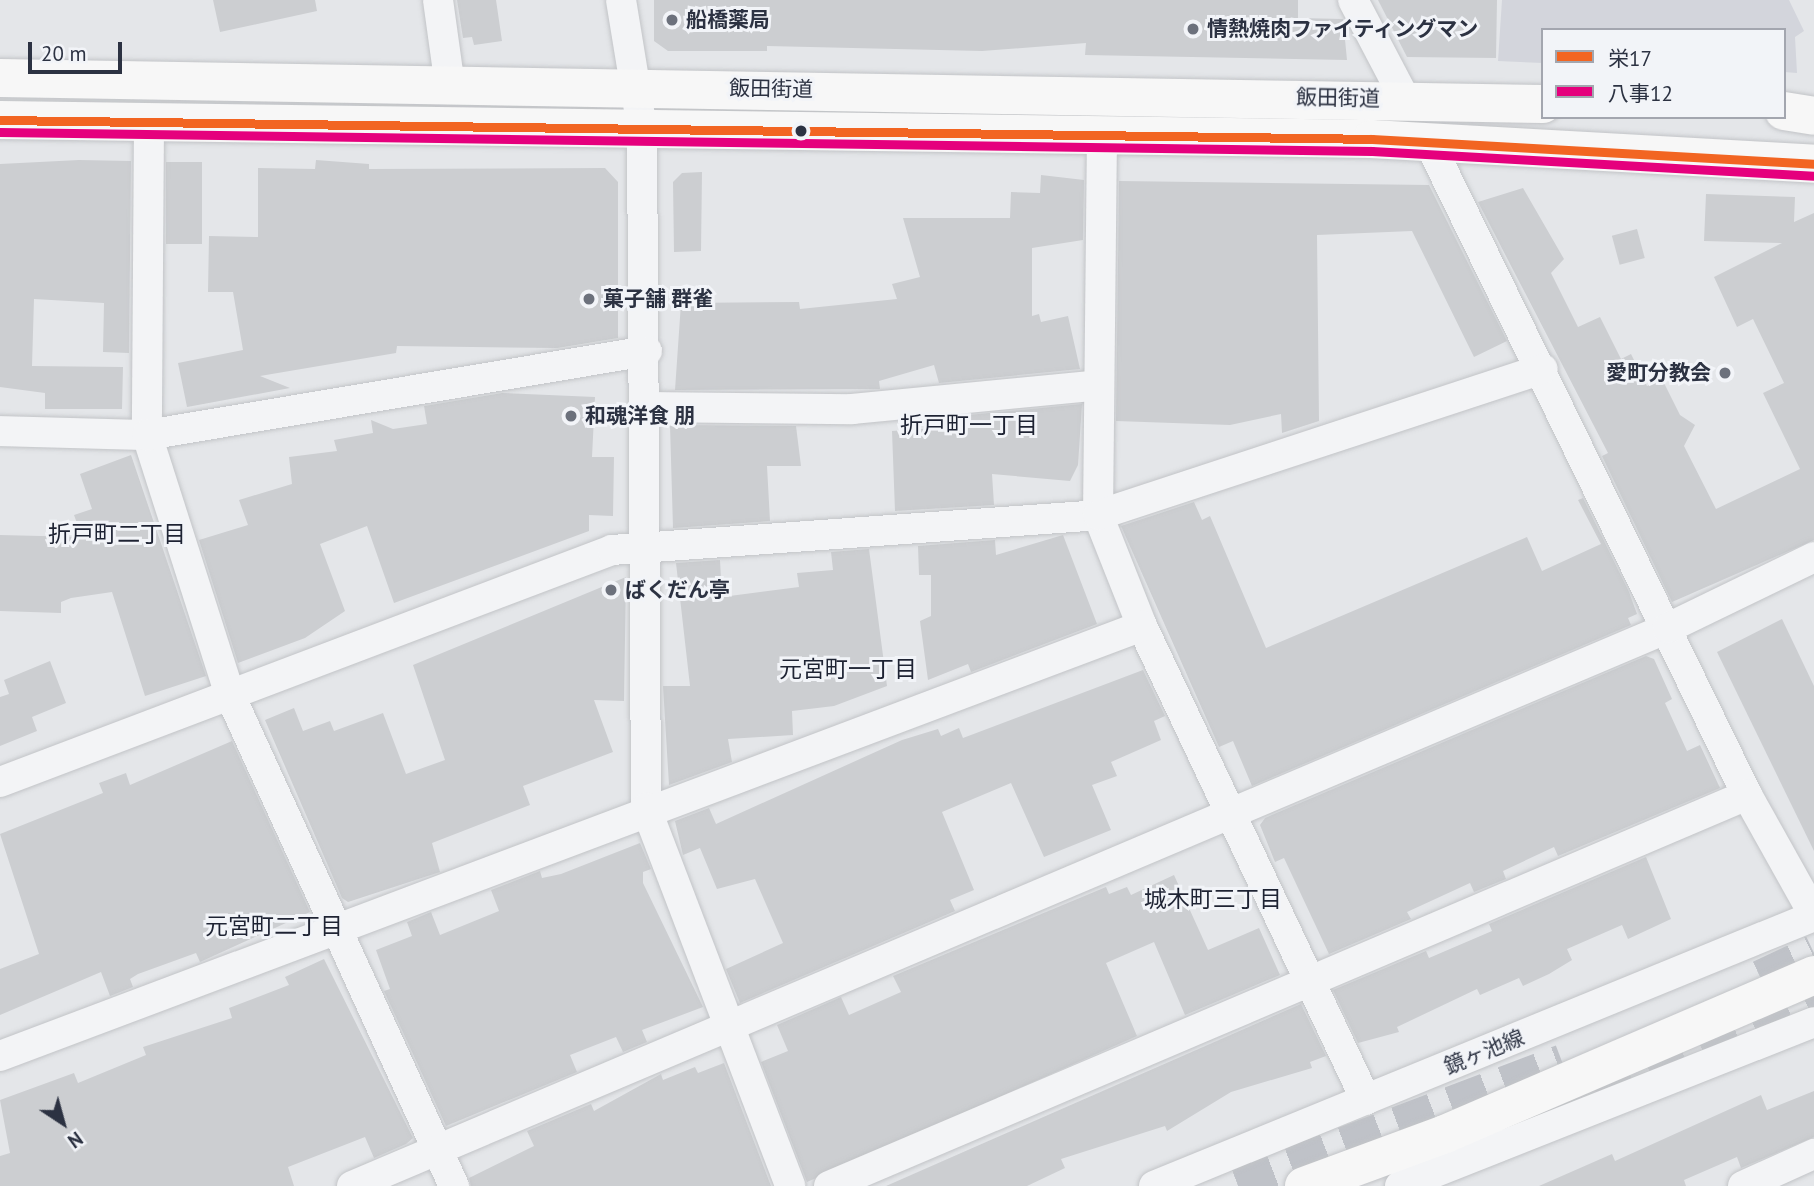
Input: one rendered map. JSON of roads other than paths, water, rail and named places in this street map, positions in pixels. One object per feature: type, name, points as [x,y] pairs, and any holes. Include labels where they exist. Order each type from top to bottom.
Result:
[{"type":"highway","name":"飯田街道","points":[[0,78],[450,87],[1405,99],[1541,104]]},
{"type":"highway","points":[[1786,111],[1814,116]]},
{"type":"highway","name":"飯田街道","points":[[0,120],[1428,140],[1814,164]]},
{"type":"highway","points":[[1304,1186],[1445,1134],[1814,975]]},
{"type":"street","points":[[438,0],[450,87]]},
{"type":"street","points":[[621,0],[642,128],[647,351],[646,808],[790,1186]]},
{"type":"street","points":[[1353,0],[1405,99]]},
{"type":"street","points":[[149,123],[147,435],[230,695],[454,1186]]},
{"type":"street","points":[[1102,134],[1098,515],[1142,626],[1366,1100]]},
{"type":"street","points":[[1428,140],[1543,369],[1747,795],[1814,916]]},
{"type":"street","points":[[0,431],[147,435],[647,351]]},
{"type":"street","points":[[0,782],[612,550],[647,543],[1098,515],[1543,369]]},
{"type":"street","points":[[645,407],[852,410],[1099,385]]},
{"type":"street","points":[[352,1186],[440,1152],[1668,628],[1814,557]]},
{"type":"street","points":[[0,1056],[340,932],[646,808],[1142,626]]},
{"type":"street","points":[[829,1186],[1747,795]]},
{"type":"street","name":"鏡ヶ池線","points":[[1154,1186],[1814,916]]},
{"type":"street","points":[[1400,1186],[1814,1022]]},
{"type":"street","points":[[1743,1186],[1814,1154]]},
{"type":"tunnel","points":[[1761,979],[1814,954]]},
{"type":"tunnel","points":[[1544,1115],[1814,996]]},
{"type":"tunnel","points":[[1238,1186],[1563,1063]]},
{"type":"place","name":"船橋薬局","points":[[672,20]]},
{"type":"place","name":"情熱焼肉ファイティングマン","points":[[1193,29]]},
{"type":"place","name":"菓子舗 群雀","points":[[589,299]]},
{"type":"place","name":"愛町分教会","points":[[1725,373]]},
{"type":"place","name":"和魂洋食 朋","points":[[571,416]]},
{"type":"place","name":"ばくだん亭","points":[[611,590]]},
{"type":"district","name":"折戸町一丁目","points":[[969,425]]},
{"type":"district","name":"折戸町二丁目","points":[[117,534]]},
{"type":"district","name":"元宮町一丁目","points":[[848,669]]},
{"type":"district","name":"城木町三丁目","points":[[1213,899]]},
{"type":"district","name":"元宮町二丁目","points":[[274,926]]}]
